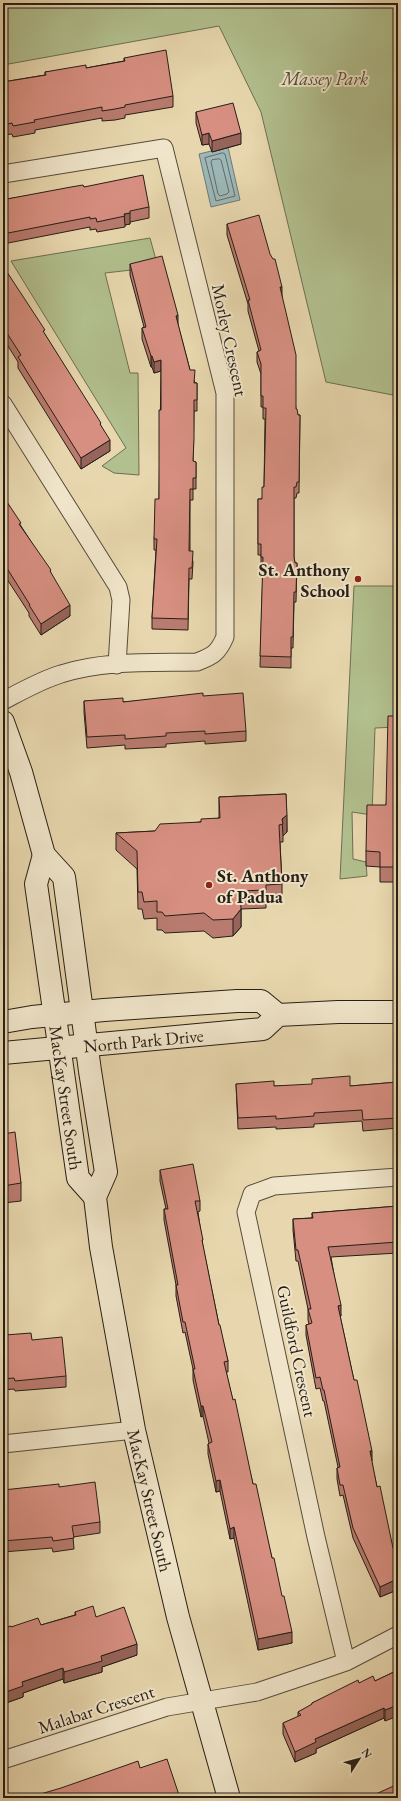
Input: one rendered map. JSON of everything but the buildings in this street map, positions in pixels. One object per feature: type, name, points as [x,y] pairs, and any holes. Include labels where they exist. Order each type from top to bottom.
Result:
[{"type":"street","name":"Morley Crescent","points":[[3,174],[164,148],[225,394],[225,637],[219,650],[210,657],[197,662],[117,665],[88,668],[61,674],[30,686],[3,700]]},
{"type":"street","points":[[3,404],[118,587],[121,600],[117,665]]},
{"type":"street","points":[[3,722],[21,772],[44,855]]},
{"type":"street","name":"MacKay Street South","points":[[44,855],[64,877],[106,1172],[95,1197],[101,1247],[134,1430],[176,1610],[229,1798]]},
{"type":"street","name":"MacKay Street South","points":[[44,855],[36,884],[78,1178],[95,1197]]},
{"type":"street","name":"North Park Drive","points":[[3,1022],[83,1012],[237,1001],[261,1001],[278,1015],[262,1029],[3,1053]]},
{"type":"street","points":[[278,1015],[338,1012],[398,1012]]},
{"type":"street","name":"Guildford Crescent","points":[[346,1662],[316,1537],[246,1212],[252,1194],[274,1186],[398,1177]]},
{"type":"street","points":[[3,1444],[134,1430]]},
{"type":"street","points":[[202,1701],[257,1692],[346,1662],[398,1635]]},
{"type":"street","name":"Malabar Crescent","points":[[3,1760],[167,1707],[202,1701]]},
{"type":"green space","name":"Massey Park","points":[[3,3],[398,3],[398,396],[326,382],[261,112],[219,26],[3,65]]},
{"type":"green space","points":[[150,238],[158,267],[105,273],[130,373],[138,373],[139,475],[114,473],[102,466],[126,448],[11,261]]},
{"type":"green space","points":[[354,586],[398,586],[398,727],[375,728],[372,815],[352,812],[353,859],[366,862],[367,876],[340,879]]},
{"type":"water","points":[[228,147],[240,200],[211,207],[199,154]]},
{"type":"place","name":"St. Anthony School","points":[[358,579]]},
{"type":"place","name":"St. Anthony of Padua","points":[[209,885]]}]
